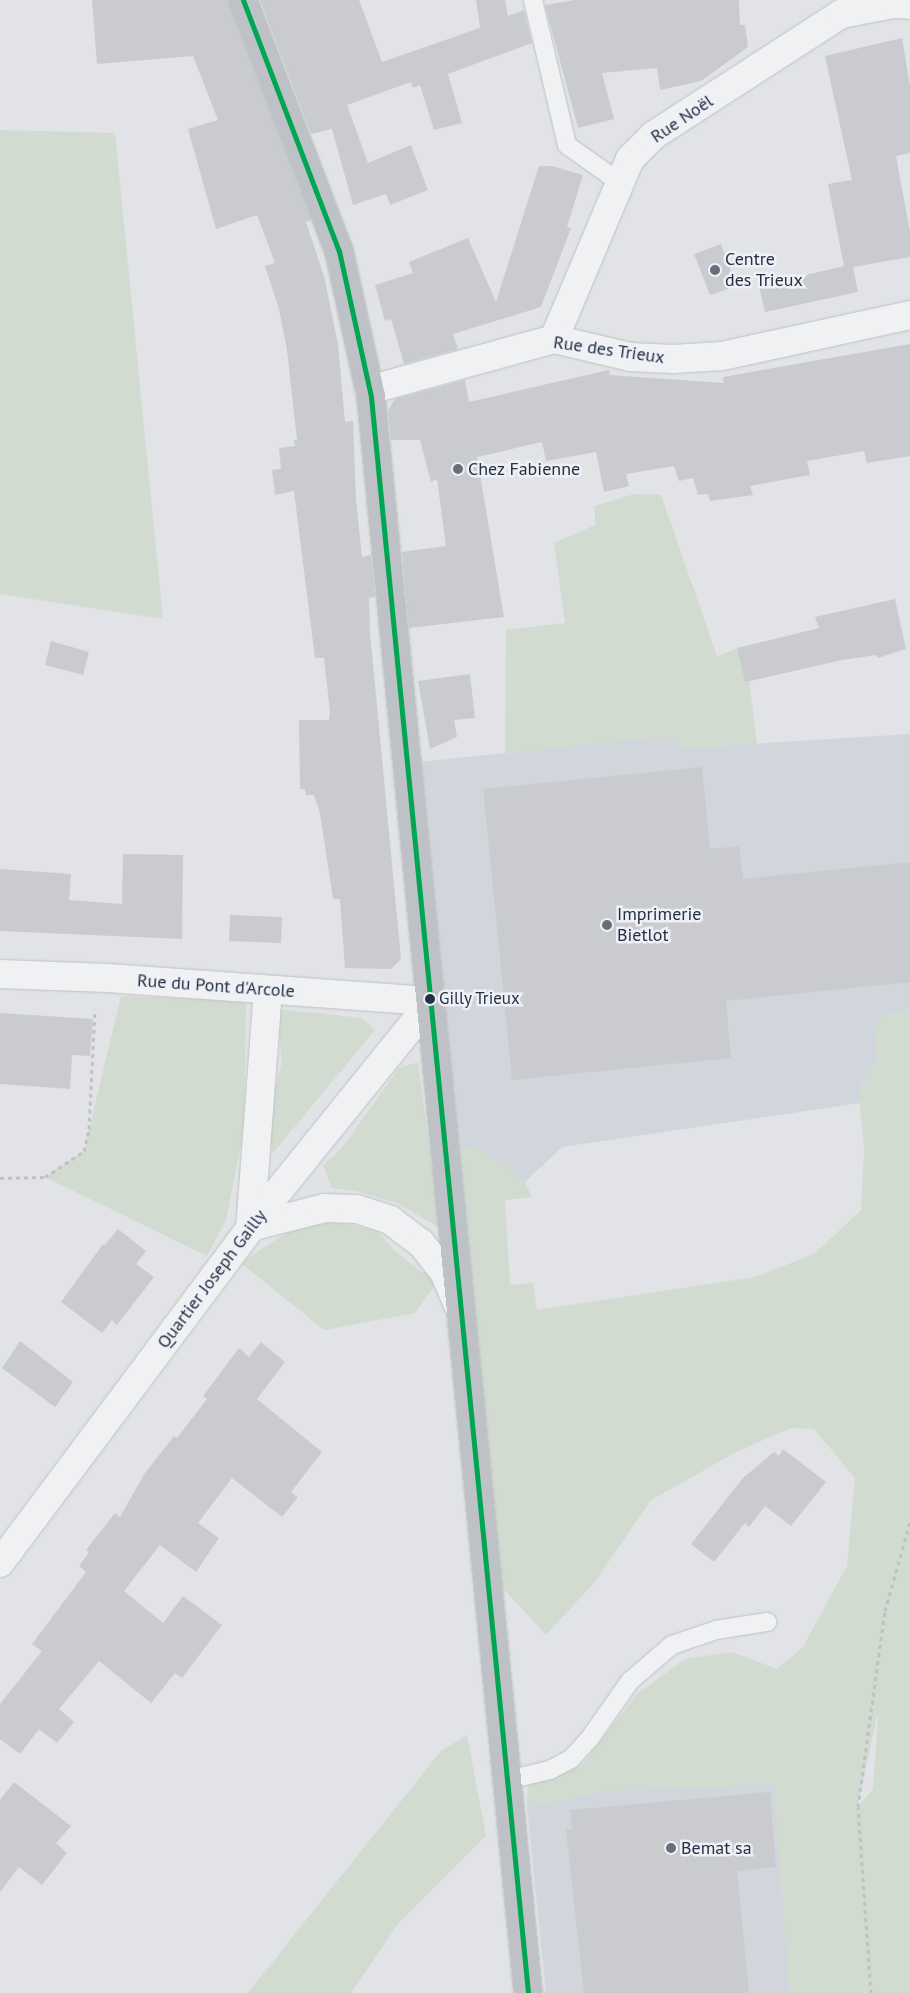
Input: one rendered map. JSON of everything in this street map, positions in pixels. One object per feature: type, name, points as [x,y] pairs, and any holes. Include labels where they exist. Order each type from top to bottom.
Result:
[{"type":"street","points":[[243,0],[339,251],[369,390],[432,1001],[528,1993]]},
{"type":"street","name":"Rue Noël","points":[[554,339],[630,159],[654,135],[842,7],[910,5]]},
{"type":"street","name":"Rue des Trieux","points":[[369,390],[554,339],[630,357],[674,359],[722,356],[910,315]]},
{"type":"street","name":"Rue du Pont d'Arcole","points":[[0,974],[97,978],[432,1001]]},
{"type":"street","points":[[268,990],[250,1227],[325,1208],[357,1209],[390,1220],[421,1243],[444,1272],[463,1315]]},
{"type":"street","name":"Quartier Joseph Gailly","points":[[0,1563],[250,1227],[432,1001]]},
{"type":"lane","points":[[533,0],[567,145],[619,182]]},
{"type":"lane","points":[[508,1780],[550,1770],[571,1759],[590,1738],[630,1681],[672,1646],[716,1630],[767,1622]]},
{"type":"path","points":[[0,1178],[45,1177],[84,1151],[89,1129],[97,978]]},
{"type":"path","points":[[871,1993],[858,1807],[885,1611],[910,1522]]},
{"type":"shaded area","points":[[0,130],[115,133],[163,619],[0,594]]},
{"type":"shaded area","points":[[634,494],[661,495],[717,656],[742,647],[749,679],[757,744],[686,748],[665,736],[505,754],[506,630],[565,623],[554,543],[595,525],[595,506]]},
{"type":"shaded area","points":[[910,734],[910,1009],[874,1020],[877,1058],[861,1087],[860,1103],[562,1147],[525,1182],[474,1145],[459,1152],[419,762],[665,736],[686,748]]},
{"type":"shaded area","points":[[121,996],[246,1001],[244,1129],[226,1220],[207,1256],[45,1177],[84,1151]]},
{"type":"shaded area","points":[[277,1009],[362,1018],[375,1030],[273,1153],[267,1119],[282,1062]]},
{"type":"shaded area","points":[[910,1009],[910,1993],[790,1993],[773,1785],[604,1791],[527,1807],[528,1785],[581,1766],[637,1694],[685,1659],[732,1652],[777,1669],[803,1647],[847,1566],[855,1478],[814,1429],[791,1428],[738,1451],[651,1500],[594,1583],[546,1635],[503,1588],[497,1574],[459,1152],[474,1145],[525,1182],[532,1197],[505,1200],[510,1285],[533,1283],[537,1310],[755,1277],[814,1254],[861,1210],[864,1151],[859,1092],[877,1058],[874,1020]],"holes":[[[878,1716],[873,1789],[858,1806]]]},
{"type":"shaded area","points":[[418,1062],[440,1228],[397,1203],[356,1191],[332,1188],[323,1165],[341,1149],[399,1068]]},
{"type":"shaded area","points":[[329,1220],[377,1231],[394,1250],[421,1272],[444,1272],[415,1313],[324,1330],[241,1263],[292,1229]]},
{"type":"shaded area","points":[[467,1735],[486,1836],[398,1924],[351,1993],[248,1993],[441,1751]]},
{"type":"shaded area","points":[[773,1785],[777,1804],[790,1993],[546,1993],[527,1807],[604,1791]]},
{"type":"building","points":[[92,0],[228,0],[311,220],[306,222],[324,276],[338,344],[345,422],[353,421],[356,499],[362,557],[371,555],[375,597],[369,598],[370,632],[401,959],[391,969],[345,968],[340,899],[333,899],[320,813],[314,795],[306,795],[305,789],[300,789],[299,720],[329,720],[330,712],[324,658],[315,658],[294,491],[275,495],[272,470],[281,469],[279,448],[295,446],[294,440],[297,440],[287,350],[279,309],[265,266],[275,263],[257,215],[216,229],[188,129],[218,120],[193,56],[97,64]]},
{"type":"building","points":[[260,0],[359,0],[382,62],[480,28],[476,0],[505,0],[508,16],[524,10],[532,43],[448,74],[462,123],[434,130],[420,85],[413,88],[411,82],[347,105],[368,163],[411,145],[428,190],[390,205],[386,194],[353,205],[332,129],[311,134]]},
{"type":"building","points":[[575,0],[739,0],[740,25],[745,25],[748,47],[701,81],[660,90],[657,68],[602,73],[614,119],[578,128],[545,5]]},
{"type":"building","points":[[902,38],[910,86],[910,153],[896,156],[910,232],[910,257],[853,267],[858,292],[765,312],[759,286],[844,266],[828,184],[852,180],[825,56]]},
{"type":"building","points":[[539,166],[552,166],[583,175],[567,227],[571,228],[541,307],[453,334],[458,349],[404,364],[391,319],[385,321],[375,285],[413,273],[409,262],[468,238],[496,302]]},
{"type":"building","name":"Centre des Trieux","points":[[721,244],[737,286],[710,295],[694,254]]},
{"type":"building","points":[[910,344],[910,456],[867,463],[864,451],[807,461],[810,475],[750,486],[753,495],[710,501],[708,494],[698,495],[693,478],[679,481],[674,466],[626,474],[629,486],[604,492],[596,452],[546,461],[542,442],[477,457],[504,617],[409,628],[402,552],[446,546],[437,479],[431,482],[420,440],[391,440],[388,410],[395,399],[465,380],[469,402],[609,370],[610,375],[724,383],[723,377]]},
{"type":"building","points":[[895,599],[906,649],[878,658],[876,655],[842,660],[745,682],[737,648],[819,628],[815,617]]},
{"type":"building","points":[[51,641],[89,652],[83,675],[45,665]]},
{"type":"building","points":[[470,674],[475,718],[454,720],[457,737],[430,749],[418,681]]},
{"type":"building","name":"Imprimerie Bietlot","points":[[702,767],[710,849],[739,846],[743,879],[910,862],[910,982],[726,1001],[731,1058],[512,1080],[483,789]]},
{"type":"building","points":[[123,854],[183,855],[182,939],[0,931],[0,869],[71,874],[69,900],[122,904]]},
{"type":"building","points":[[230,915],[282,917],[281,943],[229,941]]},
{"type":"building","points":[[0,1013],[93,1019],[90,1056],[72,1055],[70,1089],[0,1084]]},
{"type":"building","points":[[118,1229],[146,1251],[136,1264],[154,1277],[117,1325],[112,1320],[102,1333],[61,1302],[103,1244],[105,1245]]},
{"type":"building","points":[[20,1341],[73,1382],[55,1407],[2,1368]]},
{"type":"building","points":[[261,1342],[285,1362],[257,1399],[322,1452],[291,1492],[298,1497],[282,1517],[232,1478],[198,1523],[219,1538],[196,1572],[160,1545],[124,1591],[163,1623],[183,1596],[222,1625],[182,1678],[175,1673],[151,1703],[99,1661],[59,1709],[74,1722],[57,1743],[39,1729],[20,1754],[0,1739],[0,1704],[42,1651],[32,1644],[86,1572],[79,1566],[89,1552],[86,1550],[115,1513],[120,1517],[145,1473],[174,1436],[177,1438],[207,1399],[203,1396],[239,1348],[249,1357]]},
{"type":"building","points":[[783,1449],[826,1482],[791,1526],[765,1506],[749,1527],[745,1523],[714,1562],[691,1544],[743,1478],[774,1452],[779,1456]]},
{"type":"building","points":[[14,1782],[71,1826],[56,1843],[67,1853],[42,1885],[19,1867],[0,1892],[0,1800]]},
{"type":"building","points":[[770,1792],[776,1867],[737,1871],[749,1993],[584,1993],[566,1830],[572,1829],[570,1810]]},
{"type":"transit line","points":[[243,0],[339,251],[371,397],[528,1993]]},
{"type":"place","name":"Centre des Trieux","points":[[715,270]]},
{"type":"place","name":"Chez Fabienne","points":[[458,469]]},
{"type":"place","name":"Imprimerie Bietlot","points":[[607,925]]},
{"type":"place","name":"Gilly Trieux","points":[[430,999]]},
{"type":"place","name":"Bemat sa","points":[[671,1848]]}]
